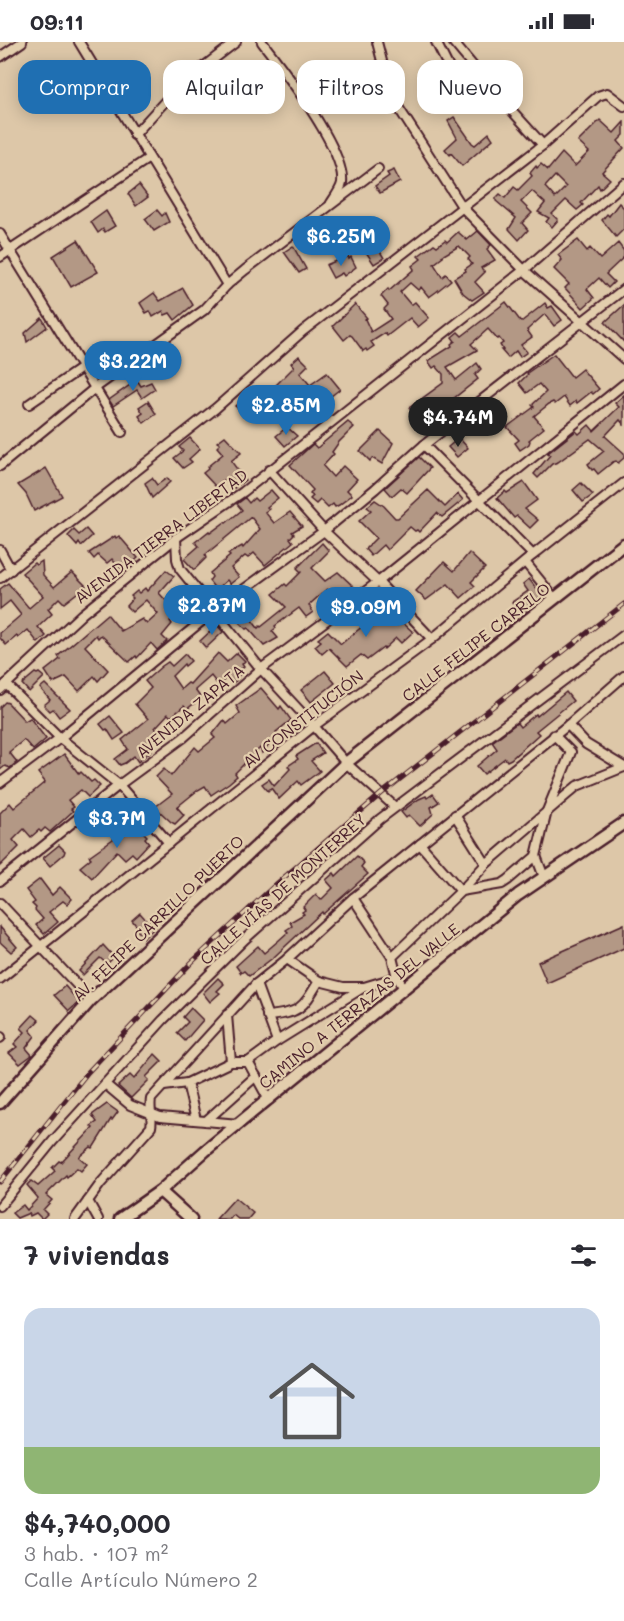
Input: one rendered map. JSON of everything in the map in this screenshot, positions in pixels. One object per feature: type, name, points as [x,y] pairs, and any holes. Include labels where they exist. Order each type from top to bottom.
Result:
[{"type":"street","points":[[0,57],[22,42]]},
{"type":"street","points":[[79,42],[227,285]]},
{"type":"street","points":[[134,135],[181,84],[236,42]]},
{"type":"street","points":[[262,42],[327,136],[341,165],[342,184],[329,207]]},
{"type":"street","points":[[378,42],[391,96],[463,208],[524,270],[624,358]]},
{"type":"street","points":[[436,42],[445,60]]},
{"type":"street","points":[[453,42],[543,146]]},
{"type":"street","points":[[0,578],[216,408],[303,331],[543,146],[598,96],[607,93],[624,106]]},
{"type":"street","points":[[0,257],[149,158]]},
{"type":"street","points":[[0,466],[95,388],[204,310],[227,285],[378,169]]},
{"type":"street","name":"AVENIDA TIERRA LIBERTAD","points":[[3,687],[82,614],[176,538],[243,492],[524,270],[624,183]]},
{"type":"street","points":[[0,234],[122,432]]},
{"type":"street","points":[[0,783],[60,738],[214,611],[324,531],[424,445],[624,289]]},
{"type":"street","points":[[29,404],[82,367]]},
{"type":"street","name":"AVENIDA ZAPATA","points":[[0,881],[119,785],[183,738],[261,669],[378,582],[624,384]]},
{"type":"street","points":[[424,445],[533,555]]},
{"type":"street","points":[[269,470],[324,531],[378,582],[432,639]]},
{"type":"street","name":"AV CONSTITUCIÓN","points":[[0,979],[314,726],[432,639],[624,483]]},
{"type":"street","points":[[176,538],[180,569],[261,669],[345,763],[395,807]]},
{"type":"street","name":"CALLE FELIPE CARRILO","points":[[345,763],[624,544]]},
{"type":"street","points":[[0,550],[11,570]]},
{"type":"street","points":[[525,562],[555,599]]},
{"type":"street","name":"CALLE VÍAS DE MONTERREY","points":[[0,1206],[53,1141],[163,1020],[245,939],[395,807],[624,634]]},
{"type":"street","points":[[75,1219],[101,1183],[151,1126],[150,1099],[256,984],[287,959],[353,898],[568,725],[624,676]]},
{"type":"street","points":[[3,687],[60,738],[119,785],[169,843]]},
{"type":"street","points":[[568,725],[586,744],[624,767]]},
{"type":"street","points":[[554,735],[571,752]]},
{"type":"street","points":[[461,891],[502,884],[536,856],[548,811],[571,752],[586,744]]},
{"type":"street","name":"AV. FELIPE CARRILLO PUERTO","points":[[0,1103],[91,1000],[345,763]]},
{"type":"street","points":[[392,957],[486,864],[577,786],[624,767]]},
{"type":"street","points":[[455,815],[486,864]]},
{"type":"street","name":"CAMINO A TERRAZAS DEL VALLE","points":[[120,1219],[160,1191],[518,895],[624,823]]},
{"type":"street","points":[[420,844],[461,891]]},
{"type":"street","points":[[536,856],[544,877]]},
{"type":"street","points":[[353,898],[392,957],[397,977],[404,988]]},
{"type":"street","points":[[0,903],[91,1000]]},
{"type":"street","points":[[287,959],[319,981],[343,987],[364,987]]},
{"type":"street","points":[[164,1086],[187,1083],[231,1062],[248,1062],[277,1041],[364,987],[397,977]]},
{"type":"street","points":[[267,1016],[287,1014],[297,1010],[306,1002],[319,981]]},
{"type":"street","points":[[256,984],[277,1041]]},
{"type":"street","points":[[227,1015],[231,1062]]},
{"type":"street","points":[[248,1062],[269,1100]]},
{"type":"street","points":[[206,1121],[256,1076]]},
{"type":"street","points":[[187,1083],[196,1120]]},
{"type":"street","points":[[105,1084],[130,1105],[160,1117],[239,1124]]},
{"type":"street","points":[[160,1191],[191,1219]]},
{"type":"street","points":[[88,1201],[98,1219]]},
{"type":"building","points":[[454,117],[475,145],[489,133],[493,139],[462,166],[445,149],[457,138],[448,121]]},
{"type":"building","points":[[600,120],[614,133],[624,122],[624,135],[618,141],[624,148],[602,172],[610,179],[600,189],[598,185],[577,210],[566,200],[552,214],[558,220],[552,227],[546,222],[549,218],[538,212],[545,203],[532,191],[521,202],[532,213],[522,223],[528,230],[519,240],[509,229],[516,218],[496,201],[496,198],[500,194],[505,198],[514,187],[518,190],[532,176],[530,173],[536,166],[537,168],[541,164],[548,170],[562,153],[575,166],[589,152],[578,142]],"holes":[[[555,176],[566,187],[555,198],[545,187]]]},
{"type":"building","points":[[394,170],[400,182],[380,193],[375,186],[389,176],[387,173]]},
{"type":"building","points":[[139,185],[148,197],[136,206],[128,194]]},
{"type":"building","points":[[619,203],[624,208],[624,229],[616,237],[602,220],[607,214],[609,216]]},
{"type":"building","points":[[157,210],[162,216],[165,213],[169,222],[154,231],[145,219]]},
{"type":"building","points":[[106,211],[115,226],[98,233],[91,222]]},
{"type":"building","points":[[478,231],[491,245],[487,249],[495,260],[481,268],[485,272],[475,282],[484,292],[472,300],[463,293],[454,278],[466,271],[465,269],[472,264],[468,259],[470,257],[459,246],[442,256],[434,264],[442,277],[446,274],[451,280],[436,292],[429,297],[421,287],[418,290],[410,283],[400,292],[411,305],[415,302],[429,318],[418,327],[410,318],[387,336],[385,333],[371,342],[374,346],[363,351],[352,336],[344,340],[333,326],[355,304],[367,318],[365,319],[371,332],[391,319],[384,309],[388,305],[381,296],[414,269],[412,266],[421,259],[418,256],[434,244],[437,246],[445,240],[447,242],[458,232],[467,240]]},
{"type":"building","points":[[370,233],[373,238],[381,233],[387,243],[378,248],[384,258],[374,264],[358,240]]},
{"type":"building","points":[[78,240],[98,272],[71,287],[53,256]]},
{"type":"building","points":[[578,240],[587,251],[590,248],[600,259],[618,243],[624,251],[624,257],[606,274],[614,282],[608,288],[599,278],[587,289],[594,298],[583,308],[565,288],[569,284],[554,269],[562,260],[558,255]]},
{"type":"building","points":[[293,246],[306,269],[299,273],[284,252]]},
{"type":"building","points":[[348,256],[349,259],[351,257],[356,267],[344,276],[342,273],[333,278],[326,265]]},
{"type":"building","points":[[183,288],[193,305],[175,320],[170,313],[165,315],[163,311],[153,317],[150,311],[146,313],[140,303],[154,293],[160,301]]},
{"type":"building","points":[[506,302],[521,322],[545,303],[548,308],[552,306],[562,320],[554,326],[545,314],[527,330],[532,337],[521,345],[527,352],[520,357],[516,351],[508,358],[501,350],[503,350],[500,345],[503,343],[488,329],[471,344],[477,350],[447,367],[456,380],[477,363],[481,369],[475,375],[478,379],[453,399],[457,405],[455,409],[427,431],[409,408],[443,383],[443,374],[436,366],[433,368],[428,361],[452,346],[451,344],[455,341],[452,337],[458,332],[462,336]]},
{"type":"building","points":[[624,305],[624,342],[605,322]]},
{"type":"building","points":[[42,318],[47,327],[27,342],[25,333]]},
{"type":"building","points":[[554,354],[572,377],[582,369],[599,389],[570,406],[564,397],[555,404],[553,402],[549,404],[534,416],[544,428],[520,450],[515,443],[519,440],[507,427],[534,407],[532,405],[546,392],[539,384],[527,393],[519,383],[527,373]]},
{"type":"building","points":[[299,356],[308,365],[300,373],[310,385],[327,373],[340,389],[325,401],[320,394],[307,405],[319,418],[312,424],[300,411],[297,413],[274,387],[294,367],[291,363]]},
{"type":"building","points":[[137,380],[141,386],[151,382],[155,389],[142,398],[137,390],[113,406],[109,400]]},
{"type":"building","points":[[250,392],[260,405],[248,417],[235,406]]},
{"type":"building","points":[[624,395],[624,425],[620,420],[605,436],[624,453],[624,458],[618,463],[613,462],[598,474],[588,464],[604,451],[590,439],[552,464],[538,478],[534,474],[550,455],[548,453],[576,431],[579,434],[589,425],[594,431],[619,407],[615,403]]},
{"type":"building","points":[[148,401],[156,414],[144,423],[139,416],[143,413],[139,407]]},
{"type":"building","points":[[348,422],[354,427],[339,442],[332,452],[334,454],[323,466],[333,477],[343,466],[357,479],[347,490],[352,495],[339,505],[335,507],[333,504],[328,508],[320,500],[316,504],[310,499],[313,496],[310,494],[313,490],[290,465],[313,444],[317,448]]},
{"type":"building","points":[[287,427],[297,436],[285,446],[276,436]]},
{"type":"building","points":[[380,431],[393,443],[382,464],[372,458],[370,461],[360,451]]},
{"type":"building","points":[[225,436],[241,453],[231,461],[245,480],[233,489],[225,479],[216,487],[203,473],[223,454],[217,447],[220,444],[217,442]]},
{"type":"building","points":[[190,438],[200,449],[189,459],[192,462],[183,468],[174,458],[183,451],[179,447]]},
{"type":"building","points":[[459,438],[468,448],[457,457],[448,447]]},
{"type":"building","points":[[419,457],[430,468],[407,493],[401,488],[392,496],[385,488]]},
{"type":"building","points":[[46,468],[62,496],[34,511],[26,494],[18,485]]},
{"type":"building","points":[[152,478],[157,485],[167,478],[170,482],[152,498],[145,483]]},
{"type":"building","points":[[524,482],[537,500],[525,509],[538,520],[530,528],[517,516],[514,518],[497,498],[505,491],[507,493]]},
{"type":"building","points":[[581,483],[593,495],[583,502],[573,490]]},
{"type":"building","points":[[271,490],[278,498],[267,507],[269,509],[265,512],[274,523],[290,512],[302,526],[292,532],[294,534],[290,538],[293,542],[265,565],[254,553],[248,558],[245,556],[231,568],[239,577],[230,584],[227,580],[216,590],[209,581],[212,577],[210,573],[230,556],[228,554],[242,546],[243,548],[260,529],[251,517],[205,555],[206,558],[194,570],[184,559],[199,546],[195,542],[242,510],[237,504],[245,498],[249,503],[254,498],[257,501]]},
{"type":"building","points":[[428,490],[445,507],[458,494],[463,500],[442,517],[437,513],[419,532],[410,527],[387,550],[383,545],[371,556],[365,549],[376,538],[359,521],[371,510],[367,507],[375,500],[395,518],[398,518]]},
{"type":"building","points":[[86,529],[92,536],[81,546],[79,543],[77,546],[68,536],[74,530],[79,535]]},
{"type":"building","points":[[115,536],[116,538],[119,536],[138,558],[122,572],[112,559],[107,563],[98,555],[94,559],[89,553]]},
{"type":"building","points":[[322,543],[329,551],[312,568],[325,581],[338,572],[354,587],[335,600],[327,589],[309,605],[313,612],[306,617],[299,608],[275,626],[276,628],[272,631],[278,638],[264,646],[248,628],[246,629],[239,622],[248,615],[258,628],[286,607],[273,594],[285,584],[287,586],[301,572],[297,568]]},
{"type":"building","points":[[469,553],[485,568],[471,582],[475,586],[461,598],[448,584],[426,600],[416,591],[444,562],[454,571]]},
{"type":"building","points":[[42,561],[43,575],[54,587],[72,572],[86,586],[64,603],[59,598],[48,609],[52,614],[38,627],[46,636],[38,643],[28,630],[6,645],[0,638],[0,633],[21,615],[10,601],[0,609],[0,589],[8,583],[29,608],[43,596],[22,573],[34,563],[36,565]]},
{"type":"building","points":[[166,570],[174,576],[159,593],[169,604],[174,599],[178,603],[168,614],[172,619],[170,621],[172,624],[162,636],[167,641],[157,650],[151,643],[137,658],[136,656],[129,662],[101,635],[98,638],[96,635],[85,646],[108,670],[98,681],[94,676],[79,691],[66,677],[53,683],[45,671],[60,659],[58,656],[107,614],[121,631],[142,619],[147,624],[158,614],[146,600],[132,612],[126,606],[133,598],[131,596],[145,588],[147,591]]},
{"type":"building","points":[[529,579],[543,597],[520,615],[512,602],[528,591],[523,584]]},
{"type":"building","points":[[367,604],[383,626],[394,615],[413,632],[401,643],[396,638],[367,660],[361,655],[347,666],[329,648],[322,654],[315,646],[321,641],[318,639],[328,631],[341,644],[364,625],[355,616]]},
{"type":"building","points":[[217,625],[223,632],[206,648],[200,641]]},
{"type":"building","points":[[218,653],[227,662],[237,653],[245,661],[242,664],[244,667],[239,671],[241,674],[237,676],[238,679],[233,683],[228,677],[218,685],[211,676],[195,690],[201,698],[187,709],[184,706],[171,717],[168,714],[155,728],[160,734],[148,745],[152,750],[138,762],[134,756],[120,765],[115,759],[128,749],[122,740],[148,719],[135,704],[151,688],[145,681],[162,666],[168,662],[172,666],[185,654],[191,661],[185,666],[184,664],[172,676],[181,689],[188,683],[190,684]]},
{"type":"building","points":[[325,671],[335,683],[311,702],[301,690]]},
{"type":"building","points":[[35,673],[44,677],[29,692],[22,684]]},
{"type":"building","points":[[45,684],[70,709],[59,717],[53,709],[50,711],[44,705],[50,700],[40,688]]},
{"type":"building","points":[[261,688],[279,709],[281,706],[291,720],[276,732],[279,734],[262,753],[260,748],[235,773],[237,776],[229,783],[211,795],[205,786],[198,790],[177,807],[184,815],[175,824],[171,822],[155,807],[172,794],[156,777],[164,769],[171,776],[195,747],[199,751],[215,738],[212,735],[224,720],[227,724],[240,713],[236,706]]},
{"type":"building","points":[[566,692],[573,701],[536,731],[539,734],[511,759],[507,761],[505,758],[484,774],[477,766],[497,749],[492,742],[517,723],[520,727],[536,714],[537,716]]},
{"type":"building","points":[[5,702],[25,721],[30,718],[46,739],[33,750],[24,740],[9,752],[17,762],[10,768],[5,766],[0,770],[0,707]]},
{"type":"building","points":[[110,716],[124,733],[114,740],[107,729],[105,730],[100,724]]},
{"type":"building","points":[[316,743],[323,753],[311,761],[320,771],[301,785],[298,781],[279,799],[271,788],[268,791],[262,784],[269,779],[274,786],[290,769],[288,766],[298,759],[296,756]]},
{"type":"building","points":[[64,754],[79,774],[81,772],[91,782],[94,780],[100,786],[88,797],[81,790],[68,800],[74,807],[71,809],[73,811],[50,832],[45,828],[31,837],[24,829],[13,840],[19,847],[0,866],[0,813],[10,803],[14,808],[45,782],[38,773]]},
{"type":"building","points":[[433,794],[439,802],[431,807],[433,814],[420,826],[409,815],[406,818],[401,812],[419,799]]},
{"type":"building","points":[[117,804],[124,811],[100,830],[95,825]]},
{"type":"building","points":[[133,822],[147,836],[145,838],[149,843],[136,857],[132,853],[125,859],[117,851],[92,878],[80,867],[91,858],[89,856],[127,829]]},
{"type":"building","points":[[59,845],[65,851],[64,854],[50,866],[43,858]]},
{"type":"building","points":[[357,856],[364,863],[361,867],[368,874],[323,914],[322,912],[274,957],[249,976],[244,971],[241,973],[236,966],[258,946],[264,953],[288,932],[286,930],[292,926],[290,922],[304,914],[303,907],[316,894],[321,900],[333,888],[326,880],[334,873],[336,876]]},
{"type":"building","points":[[40,879],[52,895],[60,887],[72,899],[67,904],[63,901],[49,912],[58,922],[44,934],[36,925],[43,919],[35,910],[32,904],[35,902],[26,890]]},
{"type":"building","points":[[140,913],[148,922],[151,919],[157,925],[144,938],[132,920]]},
{"type":"building","points":[[624,924],[624,948],[547,983],[538,962]]},
{"type":"building","points":[[0,927],[17,947],[11,952],[0,942]]},
{"type":"building","points":[[103,945],[114,957],[107,964],[100,958],[83,975],[79,971]]},
{"type":"building","points":[[218,978],[224,984],[217,991],[220,993],[210,1002],[203,993]]},
{"type":"building","points":[[65,986],[79,1002],[69,1011],[54,995]]},
{"type":"building","points":[[191,1008],[203,1020],[185,1041],[177,1033],[188,1022],[183,1017]]},
{"type":"building","points":[[33,1015],[39,1020],[30,1030],[35,1036],[26,1048],[32,1055],[20,1064],[9,1053],[17,1047],[14,1044],[25,1032],[21,1028]]},
{"type":"building","points":[[155,1054],[162,1061],[146,1077],[149,1080],[131,1098],[118,1086],[130,1075],[134,1079]]},
{"type":"building","points":[[107,1104],[118,1112],[93,1148],[91,1147],[79,1157],[87,1164],[81,1171],[77,1168],[67,1177],[66,1175],[46,1195],[52,1200],[43,1210],[47,1214],[42,1219],[36,1213],[17,1218],[12,1213],[23,1205],[27,1210],[38,1198],[27,1185],[31,1181],[38,1186],[55,1171],[52,1168],[59,1161],[61,1162],[97,1122],[92,1115]]},
{"type":"building","points":[[235,1198],[253,1213],[248,1219],[238,1219],[233,1215],[230,1219],[216,1219]]},
{"type":"railway","points":[[0,1182],[88,1072],[192,962],[274,886],[381,794],[624,604]]}]
